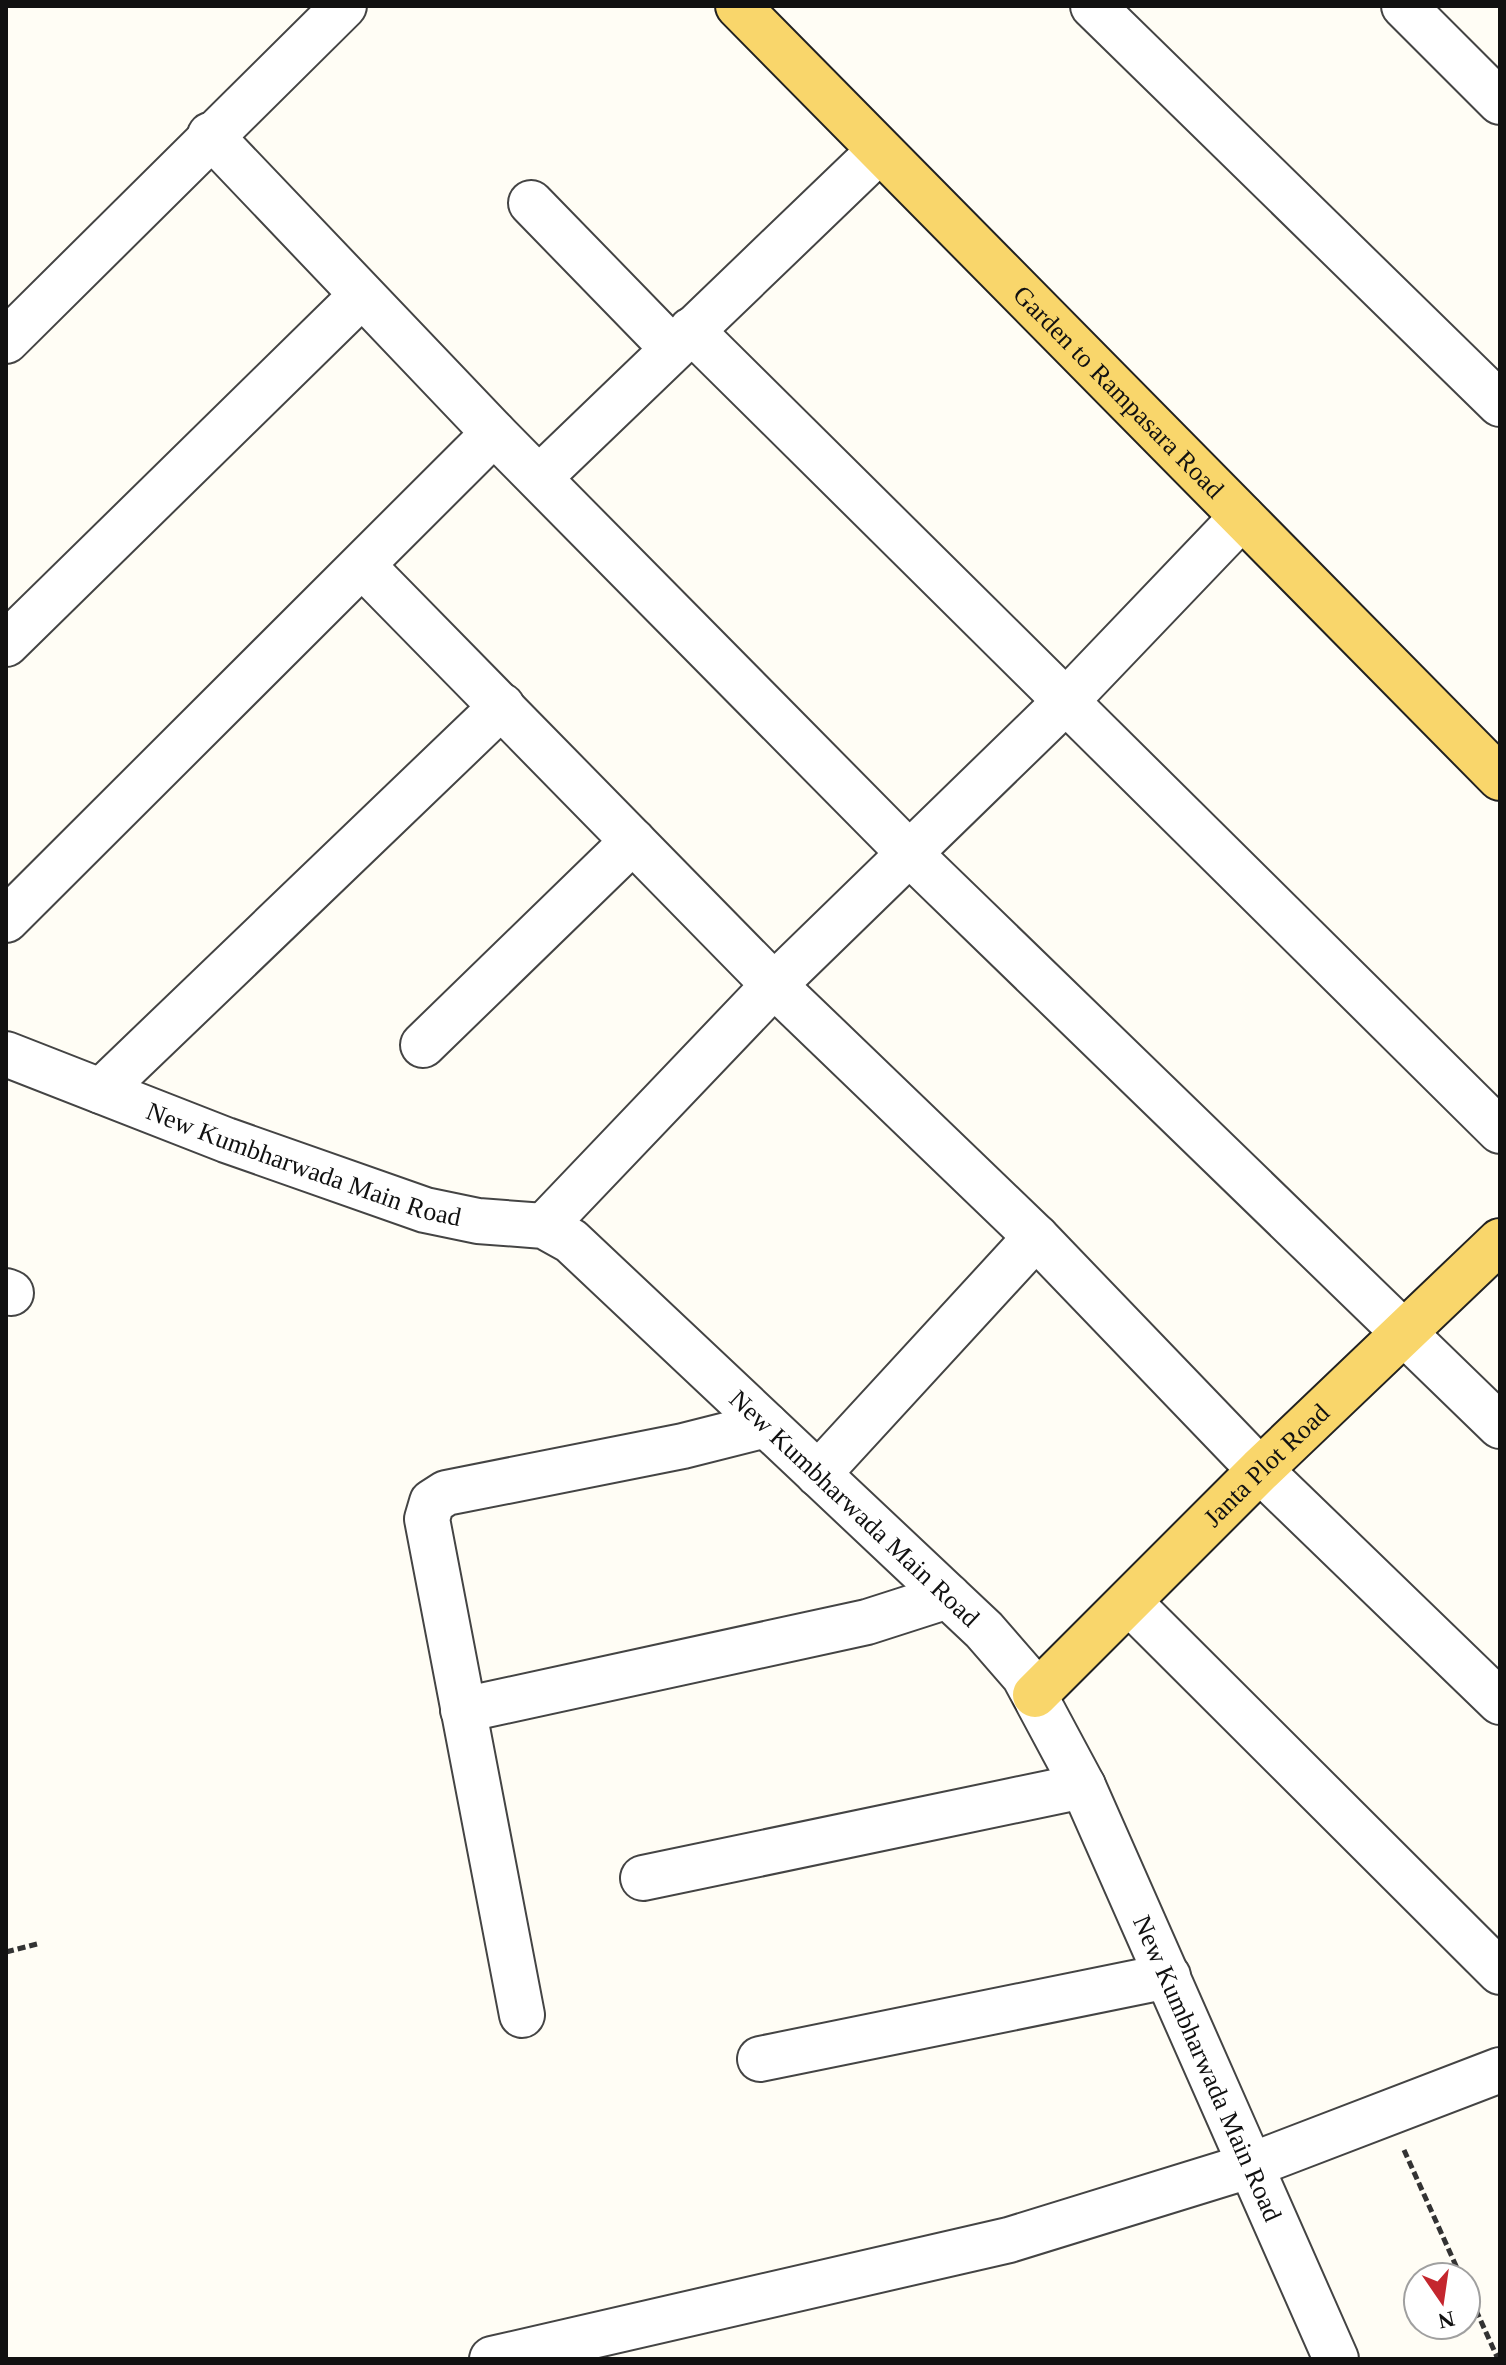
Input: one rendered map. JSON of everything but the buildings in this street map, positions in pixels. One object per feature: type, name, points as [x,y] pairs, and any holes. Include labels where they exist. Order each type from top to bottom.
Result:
[{"type":"main road","name":"Garden to Rampasara Road","points":[[738,6],[878,152],[1500,778]]},
{"type":"main road","name":"Janta Plot Road","points":[[1035,1695],[1260,1470],[1500,1241]]},
{"type":"street","points":[[6,341],[210,135],[344,6]]},
{"type":"street","points":[[1093,6],[1500,404]]},
{"type":"street","points":[[1404,6],[1500,102]]},
{"type":"street","points":[[210,135],[494,433],[910,854],[1500,1426]]},
{"type":"street","points":[[540,477],[878,152]]},
{"type":"street","points":[[531,203],[682,339],[1067,700],[1500,1131]]},
{"type":"street","points":[[6,644],[361,296]]},
{"type":"street","points":[[6,920],[364,567],[494,433]]},
{"type":"street","points":[[544,1226],[774,985],[1067,700],[1242,517]]},
{"type":"street","points":[[364,567],[774,985],[1036,1237],[1260,1470],[1500,1702]]},
{"type":"street","points":[[101,1091],[502,706]]},
{"type":"street","points":[[423,1045],[633,841]]},
{"type":"street","name":"New Kumbharwada Main Road","points":[[6,1054],[226,1140],[425,1210],[478,1221],[544,1226],[571,1241],[948,1596],[994,1642],[1035,1695],[1083,1786],[1336,2359]]},
{"type":"street","points":[[818,1474],[1036,1237]]},
{"type":"street","points":[[522,2015],[427,1519],[436,1498],[683,1446],[766,1425]]},
{"type":"street","points":[[463,1710],[867,1622],[948,1596]]},
{"type":"street","points":[[1130,1603],[1500,1972]]},
{"type":"street","points":[[643,1878],[1083,1786]]},
{"type":"street","points":[[760,2059],[1168,1976]]},
{"type":"street","points":[[492,2359],[1009,2240],[1252,2165],[1500,2070]]},
{"type":"path","points":[[6,1952],[37,1944]]},
{"type":"path","points":[[1388,2113],[1454,2261]]},
{"type":"path","points":[[1482,2324],[1498,2359]]}]
